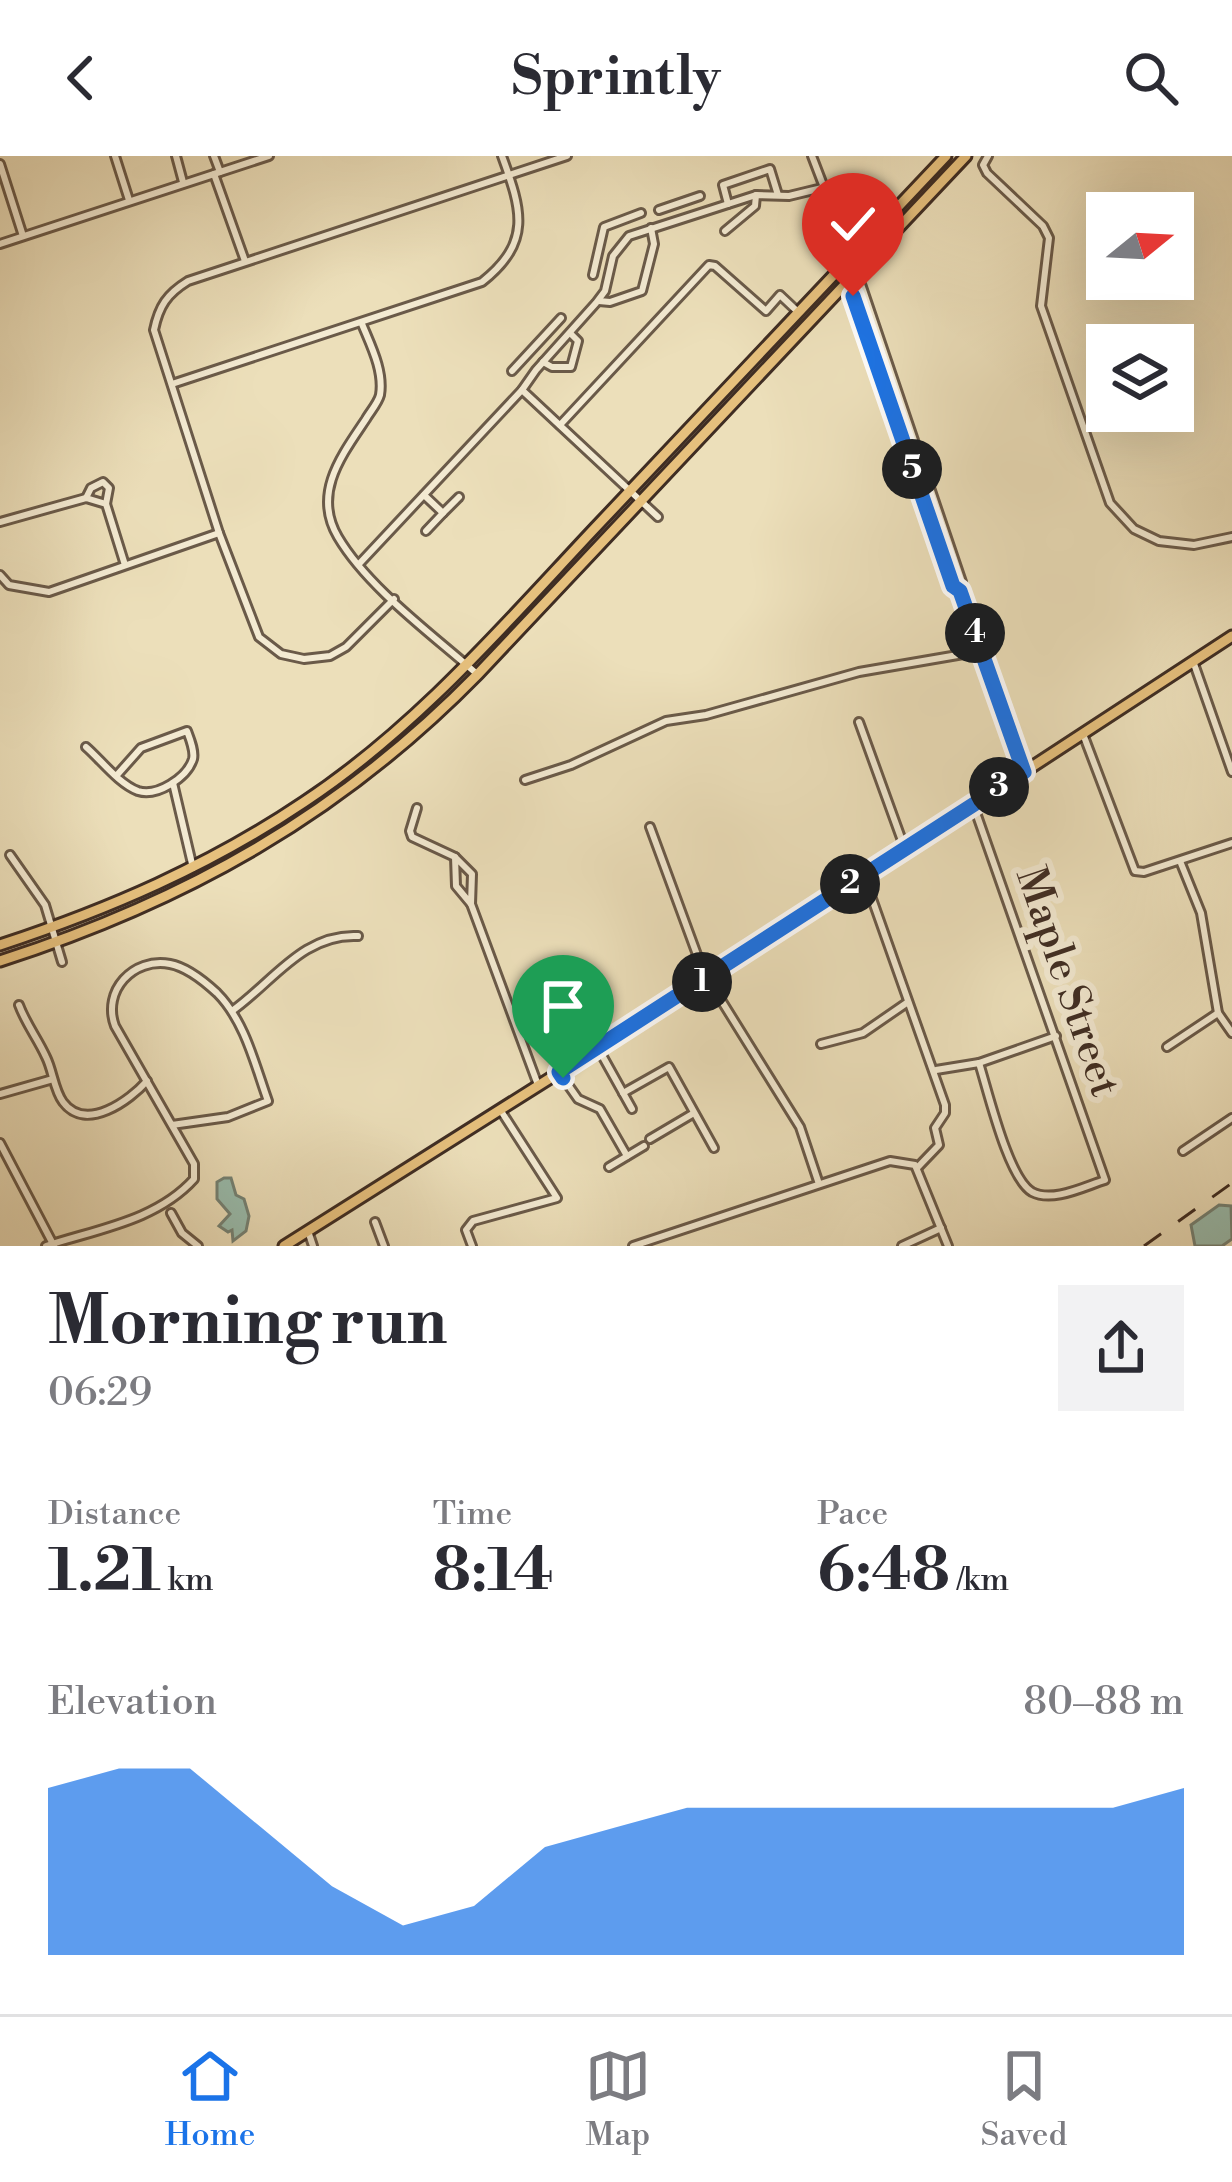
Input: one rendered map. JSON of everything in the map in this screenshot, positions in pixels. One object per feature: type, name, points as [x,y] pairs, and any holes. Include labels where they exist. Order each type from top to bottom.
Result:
[{"type":"main road","points":[[0,945],[125,901],[193,868],[251,836],[385,741],[466,664],[946,156]]},
{"type":"main road","points":[[0,962],[139,911],[198,882],[284,834],[399,749],[478,674],[966,156]]},
{"type":"main road","points":[[284,1246],[709,978],[1232,636]]},
{"type":"street","points":[[116,156],[129,200]]},
{"type":"street","points":[[176,156],[183,183]]},
{"type":"street","points":[[214,156],[246,262]]},
{"type":"street","points":[[0,244],[269,156]]},
{"type":"street","points":[[172,384],[482,282],[506,263],[516,242],[519,218],[502,156]]},
{"type":"street","points":[[394,599],[346,647],[330,656],[281,655],[259,638],[219,533],[154,330],[158,309],[188,281],[567,156]]},
{"type":"street","points":[[812,156],[953,586],[960,591],[1024,772]]},
{"type":"street","points":[[988,156],[983,164],[986,173],[1047,233],[1050,243],[1042,312],[1115,510],[1136,530],[1159,541],[1194,545],[1232,537]]},
{"type":"street","points":[[0,164],[22,236]]},
{"type":"street","points":[[728,203],[723,185],[770,169],[778,195]]},
{"type":"street","points":[[359,563],[522,390],[598,301],[619,245],[640,231],[756,195],[822,188]]},
{"type":"street","points":[[724,231],[755,206],[756,195]]},
{"type":"street","points":[[659,210],[700,196]]},
{"type":"street","points":[[679,203],[684,218]]},
{"type":"street","points":[[593,275],[604,227],[638,214],[640,231]]},
{"type":"street","points":[[598,301],[610,302],[642,291],[654,244],[651,228]]},
{"type":"street","points":[[560,425],[709,266],[716,266],[766,311],[780,295],[798,312]]},
{"type":"street","points":[[512,371],[561,318]]},
{"type":"street","points":[[362,324],[377,362],[380,398],[335,464],[327,496],[337,536],[394,599],[478,674]]},
{"type":"street","points":[[532,350],[552,367],[571,367],[578,341],[570,332]]},
{"type":"street","points":[[522,390],[658,518]]},
{"type":"street","points":[[86,498],[91,488],[103,482],[109,488],[106,504],[125,565]]},
{"type":"street","points":[[424,495],[442,513]]},
{"type":"street","points":[[426,531],[459,496]]},
{"type":"street","points":[[0,522],[86,498],[106,504]]},
{"type":"street","points":[[0,575],[9,585],[49,592],[219,533]]},
{"type":"street","points":[[525,780],[571,765],[663,722],[706,716],[859,672],[981,651]]},
{"type":"street","points":[[1193,661],[1232,772]]},
{"type":"street","points":[[859,722],[904,849]]},
{"type":"street","points":[[86,747],[130,787],[146,793],[173,783],[194,758],[187,731],[141,748],[117,775]]},
{"type":"street","points":[[1082,731],[1135,871],[1232,843]]},
{"type":"street","points":[[173,783],[198,882]]},
{"type":"street","name":"Maple Street","points":[[972,804],[1105,1180],[1058,1195],[1033,1192],[1018,1177],[979,1063]]},
{"type":"street","points":[[417,808],[412,837],[455,857],[472,874],[471,904]]},
{"type":"street","points":[[650,827],[709,978],[800,1127],[819,1184]]},
{"type":"street","points":[[10,855],[40,896],[62,962]]},
{"type":"street","points":[[455,857],[457,886],[471,904],[538,1085]]},
{"type":"street","points":[[1180,861],[1201,914],[1218,1013],[1232,1033]]},
{"type":"street","points":[[863,875],[936,1070],[945,1113],[935,1127],[939,1144],[935,1152],[916,1167]]},
{"type":"street","points":[[232,1012],[301,951],[358,936]]},
{"type":"street","points":[[0,1143],[51,1245],[143,1216],[192,1183],[194,1164],[115,1026],[110,1007],[116,986],[135,969],[158,963],[186,970],[219,995],[232,1012],[268,1101],[228,1117],[172,1125]]},
{"type":"street","points":[[821,1044],[863,1033],[908,1002]]},
{"type":"street","points":[[19,1006],[70,1109],[88,1113],[123,1104],[147,1081]]},
{"type":"street","points":[[1167,1047],[1218,1013]]},
{"type":"street","points":[[936,1070],[979,1063],[1055,1036]]},
{"type":"street","points":[[598,1048],[632,1109]]},
{"type":"street","points":[[623,1093],[669,1067],[714,1148]]},
{"type":"street","points":[[559,1072],[578,1099],[600,1109],[627,1156]]},
{"type":"street","points":[[0,1094],[53,1078]]},
{"type":"street","points":[[472,1246],[466,1230],[473,1221],[557,1198],[500,1110]]},
{"type":"street","points":[[609,1166],[695,1113]]},
{"type":"street","points":[[1183,1151],[1232,1118]]},
{"type":"street","points":[[633,1246],[661,1242],[890,1160],[916,1167]]},
{"type":"street","points":[[916,1167],[947,1246]]},
{"type":"street","points":[[171,1214],[182,1233],[198,1246]]},
{"type":"street","points":[[375,1222],[384,1246]]},
{"type":"street","points":[[902,1246],[941,1228]]},
{"type":"street","points":[[308,1231],[314,1246]]},
{"type":"shaded area","points":[[231,1178],[249,1216],[246,1231],[233,1241],[232,1230],[219,1226],[230,1214],[217,1199],[217,1182]]},
{"type":"shaded area","points":[[1219,1205],[1231,1206],[1232,1239],[1222,1246],[1195,1246],[1191,1225]]},
{"type":"railway","points":[[1144,1246],[1232,1183]]},
{"type":"route","points":[[563,1078],[559,1072],[1024,772],[960,591],[953,586],[853,296]]}]
